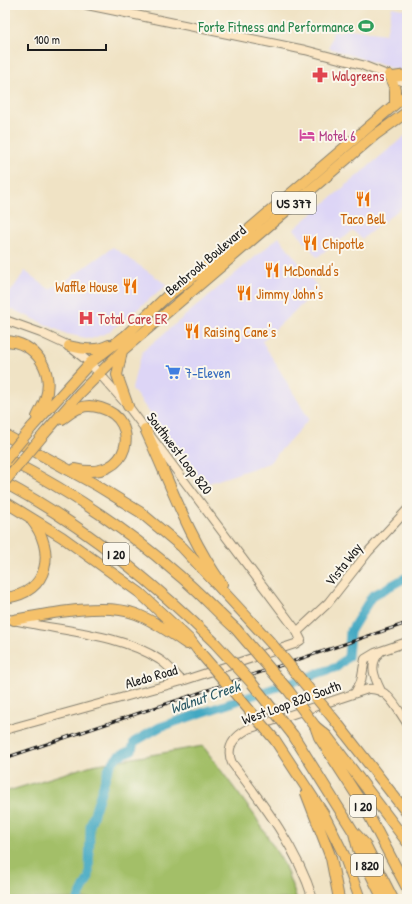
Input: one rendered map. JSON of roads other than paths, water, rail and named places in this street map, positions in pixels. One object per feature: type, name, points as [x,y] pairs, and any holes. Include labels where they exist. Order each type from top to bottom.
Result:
[{"type":"highway","points":[[395,104],[395,89],[391,76],[407,75]]},
{"type":"highway","name":"Benbrook Boulevard","points":[[5,482],[47,431],[123,350],[407,94]]},
{"type":"highway","name":"Benbrook Boulevard","points":[[5,459],[32,426],[90,363],[125,336],[166,297],[261,226],[375,135],[406,113]]},
{"type":"highway","points":[[69,346],[83,350],[104,348],[125,336]]},
{"type":"highway","points":[[5,341],[13,341],[28,346],[40,358],[46,368],[48,385],[45,400],[32,426]]},
{"type":"highway","points":[[123,350],[117,375],[128,406]]},
{"type":"highway","points":[[47,431],[80,407],[95,406],[109,410],[120,421],[124,430],[126,441],[118,461],[110,468],[92,472],[63,467]]},
{"type":"highway","points":[[145,429],[209,566],[239,608]]},
{"type":"highway","points":[[5,435],[140,512],[182,547],[217,587],[239,608],[271,643],[374,769],[407,813]]},
{"type":"highway","name":"I 20","points":[[5,459],[71,495],[120,530],[181,577],[236,629],[288,690],[315,726],[319,737],[372,821],[407,888]]},
{"type":"highway","name":"I 20","points":[[5,482],[69,521],[118,556],[167,597],[214,642],[250,682],[293,735],[353,831],[365,844],[393,899]]},
{"type":"highway","points":[[5,502],[26,513],[62,537],[140,593],[191,641],[275,740],[320,806],[339,843],[360,899]]},
{"type":"highway","points":[[5,598],[14,597],[34,586],[42,577],[46,565],[43,537],[26,513]]},
{"type":"highway","points":[[10,619],[91,610],[116,609],[135,614],[197,649]]},
{"type":"highway","points":[[315,726],[327,736],[407,842]]},
{"type":"highway","points":[[374,769],[407,801]]},
{"type":"highway","points":[[301,780],[331,858],[338,899]]},
{"type":"highway","name":"I 820","points":[[353,831],[358,849],[383,899]]},
{"type":"street","points":[[87,5],[305,50],[350,62],[407,83]]},
{"type":"street","name":"Southwest Loop 820","points":[[5,320],[41,333],[69,346],[100,373],[128,406],[299,636]]},
{"type":"street","name":"Vista Way","points":[[299,636],[328,603],[369,551],[407,510]]},
{"type":"street","points":[[10,619],[116,640],[142,649],[162,661],[182,681]]},
{"type":"street","name":"Aledo Road","points":[[5,730],[182,681],[295,644],[299,636]]},
{"type":"street","points":[[355,693],[362,681],[365,659],[381,650],[407,642]]},
{"type":"street","points":[[381,650],[376,656],[372,667],[374,676],[381,690],[387,695],[407,723]]},
{"type":"street","name":"West Loop 820 South","points":[[313,899],[293,852],[267,810],[232,763],[229,748],[236,738],[248,730],[355,693],[372,689],[381,690]]},
{"type":"waterway","name":"Walnut Creek","points":[[78,899],[89,877],[90,826],[109,767],[118,756],[132,750],[134,742],[160,727],[337,667],[348,657],[350,632],[372,596],[407,577]]},
{"type":"railway","points":[[5,758],[407,623]]},
{"type":"place","name":"Forte Fitness and Performance","points":[[366,26]]},
{"type":"place","name":"Walgreens","points":[[320,75]]},
{"type":"place","name":"Motel 6","points":[[307,135]]},
{"type":"place","name":"Taco Bell","points":[[363,199]]},
{"type":"place","name":"Chipotle","points":[[310,243]]},
{"type":"place","name":"McDonald's","points":[[272,270]]},
{"type":"place","name":"Waffle House","points":[[130,286]]},
{"type":"place","name":"Jimmy John's","points":[[244,293]]},
{"type":"place","name":"Total Care ER","points":[[86,318]]},
{"type":"place","name":"Raising Cane's","points":[[192,331]]},
{"type":"place","name":"7-Eleven","points":[[173,372]]}]
